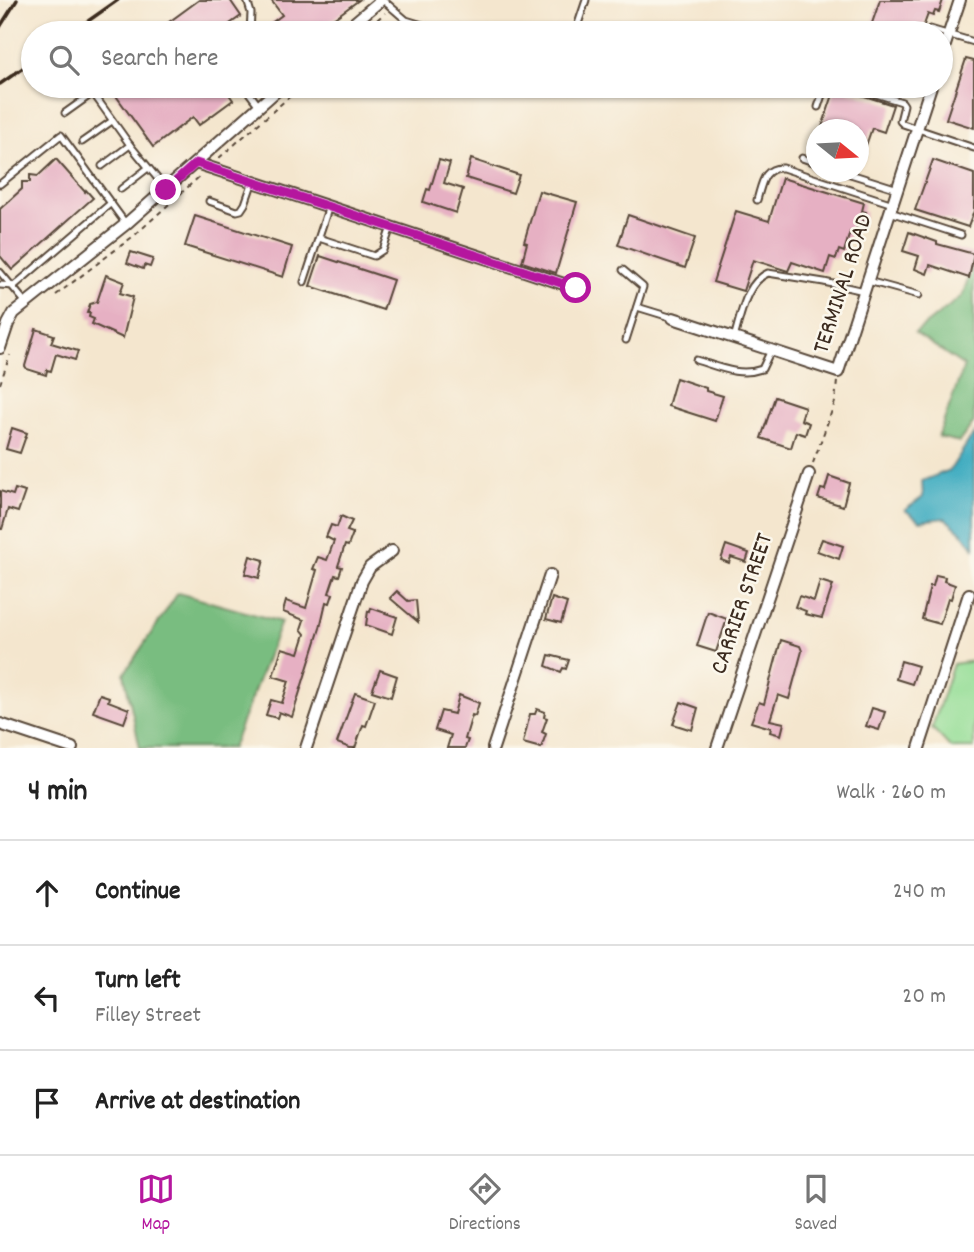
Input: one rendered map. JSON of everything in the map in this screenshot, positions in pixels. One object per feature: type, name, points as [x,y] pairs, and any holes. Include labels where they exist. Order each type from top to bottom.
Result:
[{"type":"street","points":[[357,21],[382,0]]},
{"type":"street","points":[[953,21],[960,0]]},
{"type":"street","points":[[0,348],[14,313],[126,225],[268,98]]},
{"type":"street","name":"TERMINAL ROAD","points":[[673,318],[838,372],[927,98]]},
{"type":"street","points":[[196,163],[576,288]]},
{"type":"street","name":"CARRIER STREET","points":[[717,748],[809,474]]},
{"type":"street","points":[[306,748],[362,582],[370,568],[392,551]]},
{"type":"street","points":[[493,748],[550,575]]},
{"type":"street","points":[[919,748],[969,594]]},
{"type":"street","points":[[0,724],[72,748]]},
{"type":"lane","points":[[247,0],[251,21]]},
{"type":"lane","points":[[382,0],[409,21]]},
{"type":"lane","points":[[579,21],[586,0]]},
{"type":"lane","points":[[953,36],[974,43]]},
{"type":"lane","points":[[65,113],[86,98]]},
{"type":"lane","points":[[96,98],[166,190]]},
{"type":"lane","points":[[253,98],[259,106]]},
{"type":"lane","points":[[818,107],[821,98]]},
{"type":"lane","points":[[889,98],[904,105],[900,121],[903,124],[974,148]]},
{"type":"lane","points":[[82,142],[112,121]]},
{"type":"lane","points":[[0,184],[61,135],[126,225]]},
{"type":"lane","points":[[102,166],[130,145]]},
{"type":"lane","points":[[802,158],[806,159]]},
{"type":"lane","points":[[757,200],[765,173],[774,167],[783,167],[961,235]]},
{"type":"lane","points":[[121,189],[148,168]]},
{"type":"lane","points":[[869,180],[898,189]]},
{"type":"lane","points":[[209,201],[241,210],[246,204],[253,181]]},
{"type":"lane","points":[[0,285],[13,286],[111,203]]},
{"type":"lane","points":[[304,282],[329,206]]},
{"type":"lane","points":[[319,238],[374,256],[383,250],[391,227]]},
{"type":"lane","points":[[623,270],[643,287],[626,340]]},
{"type":"lane","points":[[0,272],[26,303]]},
{"type":"lane","points":[[734,338],[752,285],[760,276],[768,273],[919,295]]},
{"type":"lane","points":[[637,307],[673,318]]},
{"type":"lane","points":[[696,360],[740,373],[750,373],[762,369],[771,350]]},
{"type":"path","points":[[376,21],[391,8]]},
{"type":"path","points":[[52,298],[135,235],[288,98]]},
{"type":"path","points":[[0,384],[12,346]]},
{"type":"path","points":[[809,474],[835,402],[838,372]]},
{"type":"green space","points":[[974,262],[974,422],[959,442],[938,437],[964,366],[915,333],[962,296]]},
{"type":"green space","points":[[178,593],[281,622],[232,748],[140,748],[124,674]]},
{"type":"green space","points":[[974,661],[974,748],[951,748],[932,728],[953,664]]},
{"type":"water","points":[[974,433],[974,548],[945,518],[920,521],[905,510],[923,497],[922,481],[950,470]]},
{"type":"building","points":[[199,0],[230,0],[241,16],[234,21],[170,21]]},
{"type":"building","points":[[271,0],[359,0],[330,21],[274,21],[282,15]]},
{"type":"building","points":[[880,0],[943,0],[939,12],[935,11],[933,16],[928,14],[925,21],[873,21]]},
{"type":"building","points":[[966,59],[974,61],[974,128],[946,119]]},
{"type":"building","points":[[118,98],[233,100],[199,125],[193,117],[153,147]]},
{"type":"building","points":[[832,98],[870,98],[893,105],[884,132],[872,128],[869,137],[869,119],[825,119]]},
{"type":"building","points":[[56,159],[93,198],[12,270],[0,256],[0,209],[22,189],[22,182],[30,182],[30,175],[38,176]]},
{"type":"building","points":[[471,159],[519,175],[513,193],[466,178]]},
{"type":"building","points":[[439,160],[450,163],[444,183],[463,189],[456,213],[423,202],[427,189],[430,190]]},
{"type":"building","points":[[933,160],[974,174],[974,211],[968,227],[915,210]]},
{"type":"building","points":[[782,178],[864,203],[862,211],[866,212],[861,227],[857,226],[855,234],[850,232],[844,252],[839,250],[836,259],[830,257],[825,273],[792,262],[788,271],[753,260],[743,291],[713,282],[736,211],[769,221]]},
{"type":"building","points":[[539,191],[577,202],[556,273],[522,262],[527,243],[524,242]]},
{"type":"building","points":[[628,215],[695,238],[685,268],[618,245]]},
{"type":"building","points":[[195,216],[292,247],[283,277],[185,246]]},
{"type":"building","points":[[909,232],[937,244],[974,254],[969,278],[930,265],[927,274],[915,269],[919,256],[903,251]]},
{"type":"building","points":[[131,252],[153,259],[150,267],[144,265],[143,269],[127,263]]},
{"type":"building","points":[[320,256],[393,280],[383,310],[310,286]]},
{"type":"building","points":[[106,275],[124,282],[120,293],[133,297],[123,338],[92,324],[94,319],[87,313],[90,304],[97,302]]},
{"type":"building","points":[[36,329],[54,335],[51,343],[78,351],[75,360],[56,354],[51,371],[47,370],[46,375],[27,369],[25,366]]},
{"type":"building","points":[[676,378],[723,396],[715,421],[668,406]]},
{"type":"building","points":[[775,397],[805,407],[801,420],[809,423],[805,435],[796,432],[791,448],[761,438]]},
{"type":"building","points":[[12,428],[27,433],[20,453],[6,449]]},
{"type":"building","points":[[829,476],[849,483],[843,506],[818,498],[821,489],[825,490]]},
{"type":"building","points":[[15,489],[25,492],[18,512],[8,509],[0,529],[0,491],[13,495]]},
{"type":"building","points":[[341,516],[352,521],[347,531],[353,533],[348,546],[345,545],[338,566],[342,567],[339,576],[335,575],[329,593],[333,594],[330,603],[326,602],[292,717],[279,712],[277,718],[266,715],[271,700],[282,703],[289,681],[273,676],[282,648],[299,653],[305,634],[301,629],[304,620],[283,612],[286,601],[306,608],[317,570],[313,569],[318,557],[327,560],[334,541],[326,537],[331,525],[337,527]]},
{"type":"building","points":[[822,539],[843,546],[839,559],[817,551]]},
{"type":"building","points":[[726,545],[749,553],[746,562],[731,557],[729,563],[721,560]]},
{"type":"building","points":[[250,556],[264,560],[259,578],[245,574]]},
{"type":"building","points":[[936,575],[945,577],[944,581],[955,585],[940,624],[922,619],[930,586],[933,586]]},
{"type":"building","points":[[820,581],[833,585],[822,618],[805,614],[806,611],[795,607],[799,596],[814,601]]},
{"type":"building","points":[[397,591],[408,601],[416,600],[418,622],[390,598]]},
{"type":"building","points":[[552,598],[567,603],[561,623],[546,619]]},
{"type":"building","points":[[371,608],[397,617],[392,634],[366,625]]},
{"type":"building","points":[[708,612],[727,619],[716,652],[697,646]]},
{"type":"building","points":[[781,640],[800,646],[802,651],[789,699],[778,695],[770,720],[784,723],[781,735],[770,732],[771,728],[751,722],[759,702],[764,704]]},
{"type":"building","points":[[549,655],[569,660],[566,669],[563,668],[561,672],[546,666]]},
{"type":"building","points":[[901,661],[918,666],[912,684],[896,679]]},
{"type":"building","points":[[380,670],[397,676],[391,697],[372,691]]},
{"type":"building","points":[[355,693],[375,700],[355,748],[350,748],[337,743]]},
{"type":"building","points":[[100,694],[109,697],[108,701],[129,709],[124,723],[93,712]]},
{"type":"building","points":[[459,695],[479,703],[475,716],[472,715],[465,748],[447,748],[451,735],[435,730],[441,711],[454,714]]},
{"type":"building","points":[[681,702],[698,708],[692,730],[673,724]]},
{"type":"building","points":[[872,708],[885,712],[879,730],[866,726]]},
{"type":"building","points":[[537,709],[545,712],[544,717],[547,718],[542,732],[546,734],[541,748],[523,743],[530,714],[535,714]]},
{"type":"railway","points":[[0,27],[17,0]]},
{"type":"railway","points":[[88,21],[118,0]]},
{"type":"railway","points":[[0,84],[21,69]]},
{"type":"route","points":[[166,190],[196,163],[576,288]]}]
